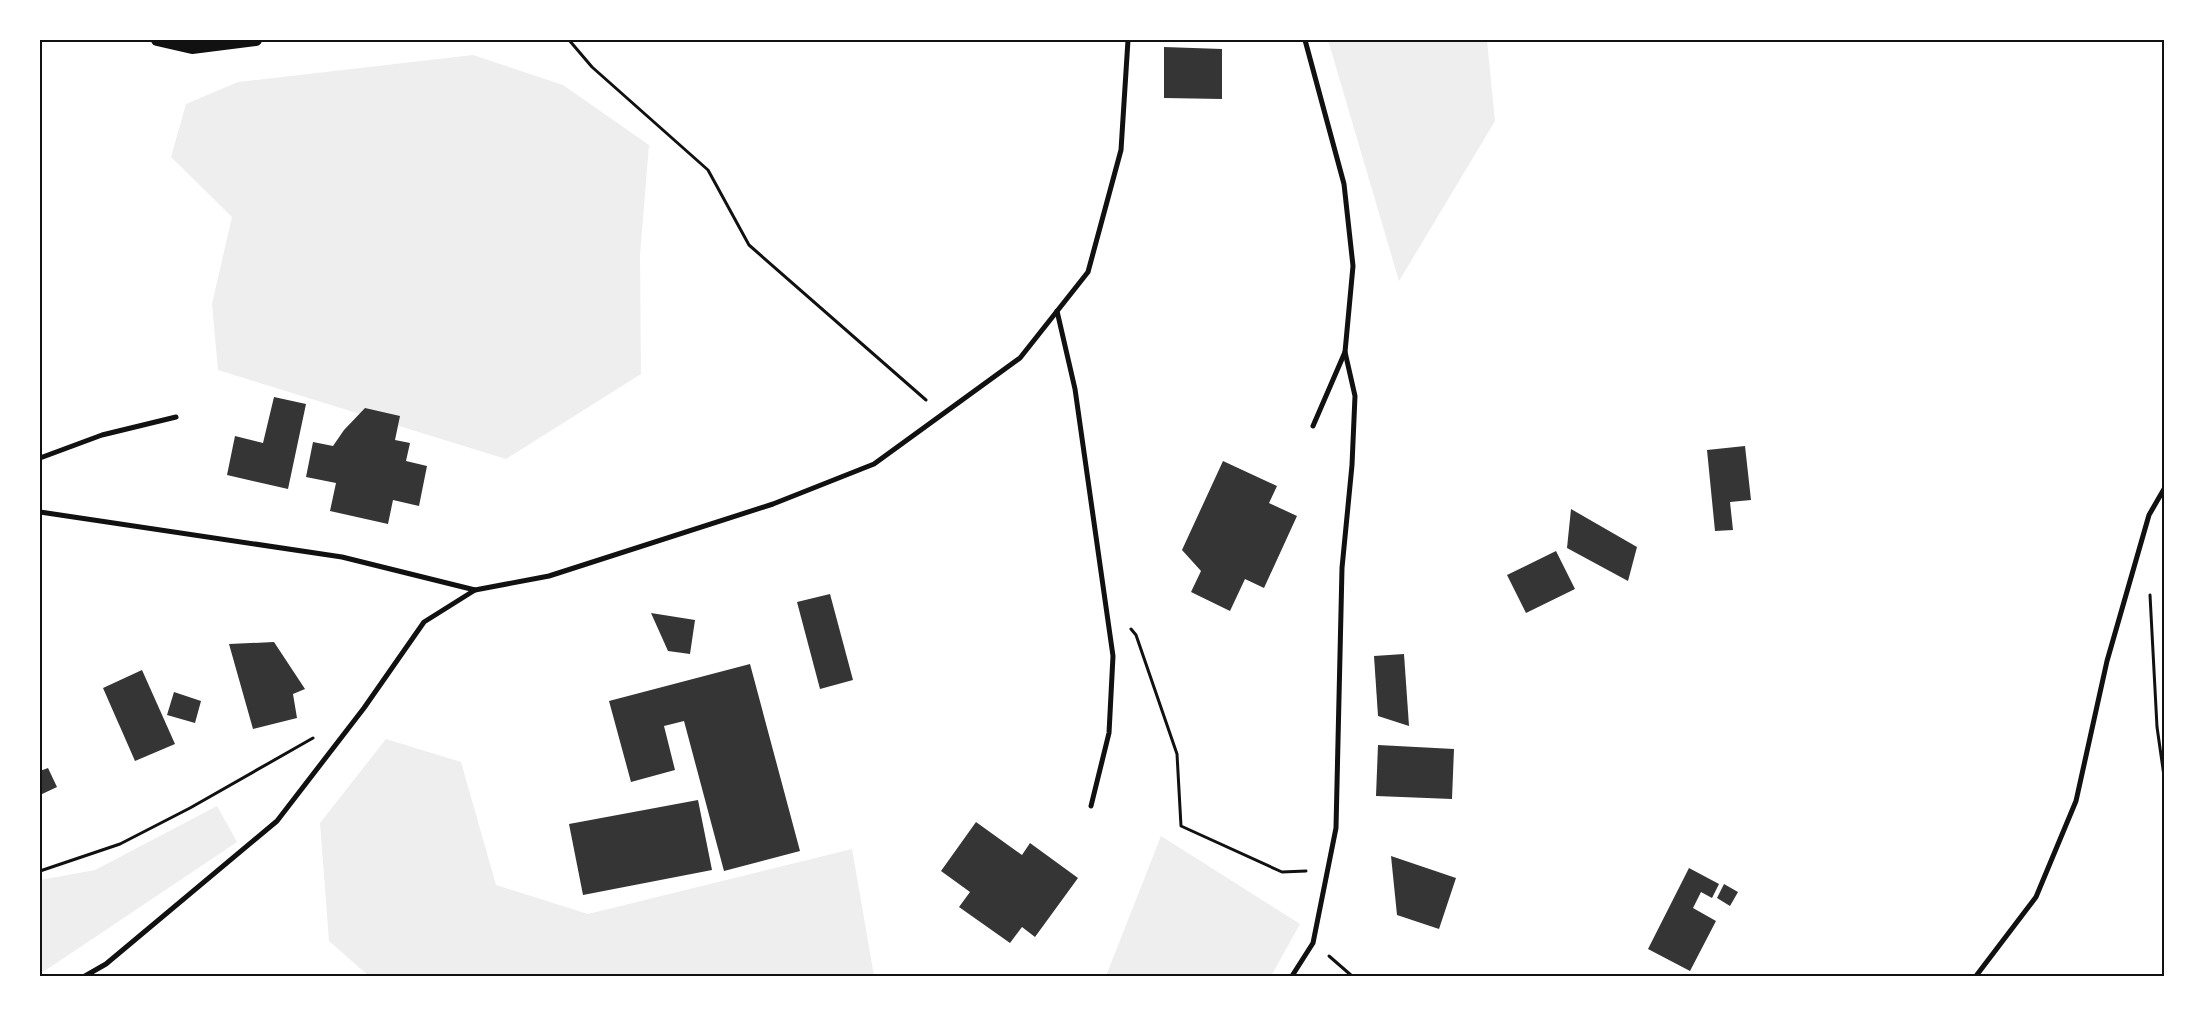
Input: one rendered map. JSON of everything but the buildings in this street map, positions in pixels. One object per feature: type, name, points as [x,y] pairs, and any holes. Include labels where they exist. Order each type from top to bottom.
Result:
[{"type":"main road","points":[[157,40],[192,48],[256,40]]},
{"type":"street","points":[[85,976],[106,964],[278,821],[364,708],[424,622],[475,590],[549,576],[773,504],[874,464],[1020,358],[1088,272],[1121,150],[1128,40]]},
{"type":"street","points":[[1305,40],[1344,184],[1353,266],[1345,352],[1313,426]]},
{"type":"street","points":[[1057,311],[1075,389],[1113,656],[1109,733],[1091,806]]},
{"type":"street","points":[[1292,976],[1313,943],[1329,871],[1336,828],[1338,675],[1342,568],[1352,465],[1355,396],[1345,352]]},
{"type":"street","points":[[40,458],[102,435],[176,417]]},
{"type":"street","points":[[1976,976],[2036,897],[2076,801],[2106,660],[2149,515],[2164,489]]},
{"type":"street","points":[[40,512],[342,557],[475,590]]},
{"type":"path","points":[[569,40],[592,67],[708,170],[748,245],[942,415]]},
{"type":"path","points":[[2150,585],[2157,727],[2164,776]]},
{"type":"path","points":[[1105,601],[1136,635],[1168,726],[1177,754],[1181,826],[1282,872],[1329,871]]},
{"type":"path","points":[[40,870],[120,844],[190,808],[315,737]]},
{"type":"path","points":[[1313,943],[1352,976]]},
{"type":"shaded area","points":[[1328,40],[1487,40],[1495,121],[1399,281]]},
{"type":"shaded area","points":[[473,55],[563,85],[649,145],[640,255],[641,374],[506,459],[218,370],[212,304],[232,217],[171,157],[186,104],[238,82]]},
{"type":"shaded area","points":[[386,739],[461,762],[496,885],[588,914],[852,849],[874,976],[369,976],[329,941],[320,823]]},
{"type":"shaded area","points":[[217,806],[237,842],[40,974],[40,880],[95,870]]},
{"type":"shaded area","points":[[1161,836],[1300,924],[1271,976],[1106,976]]}]
